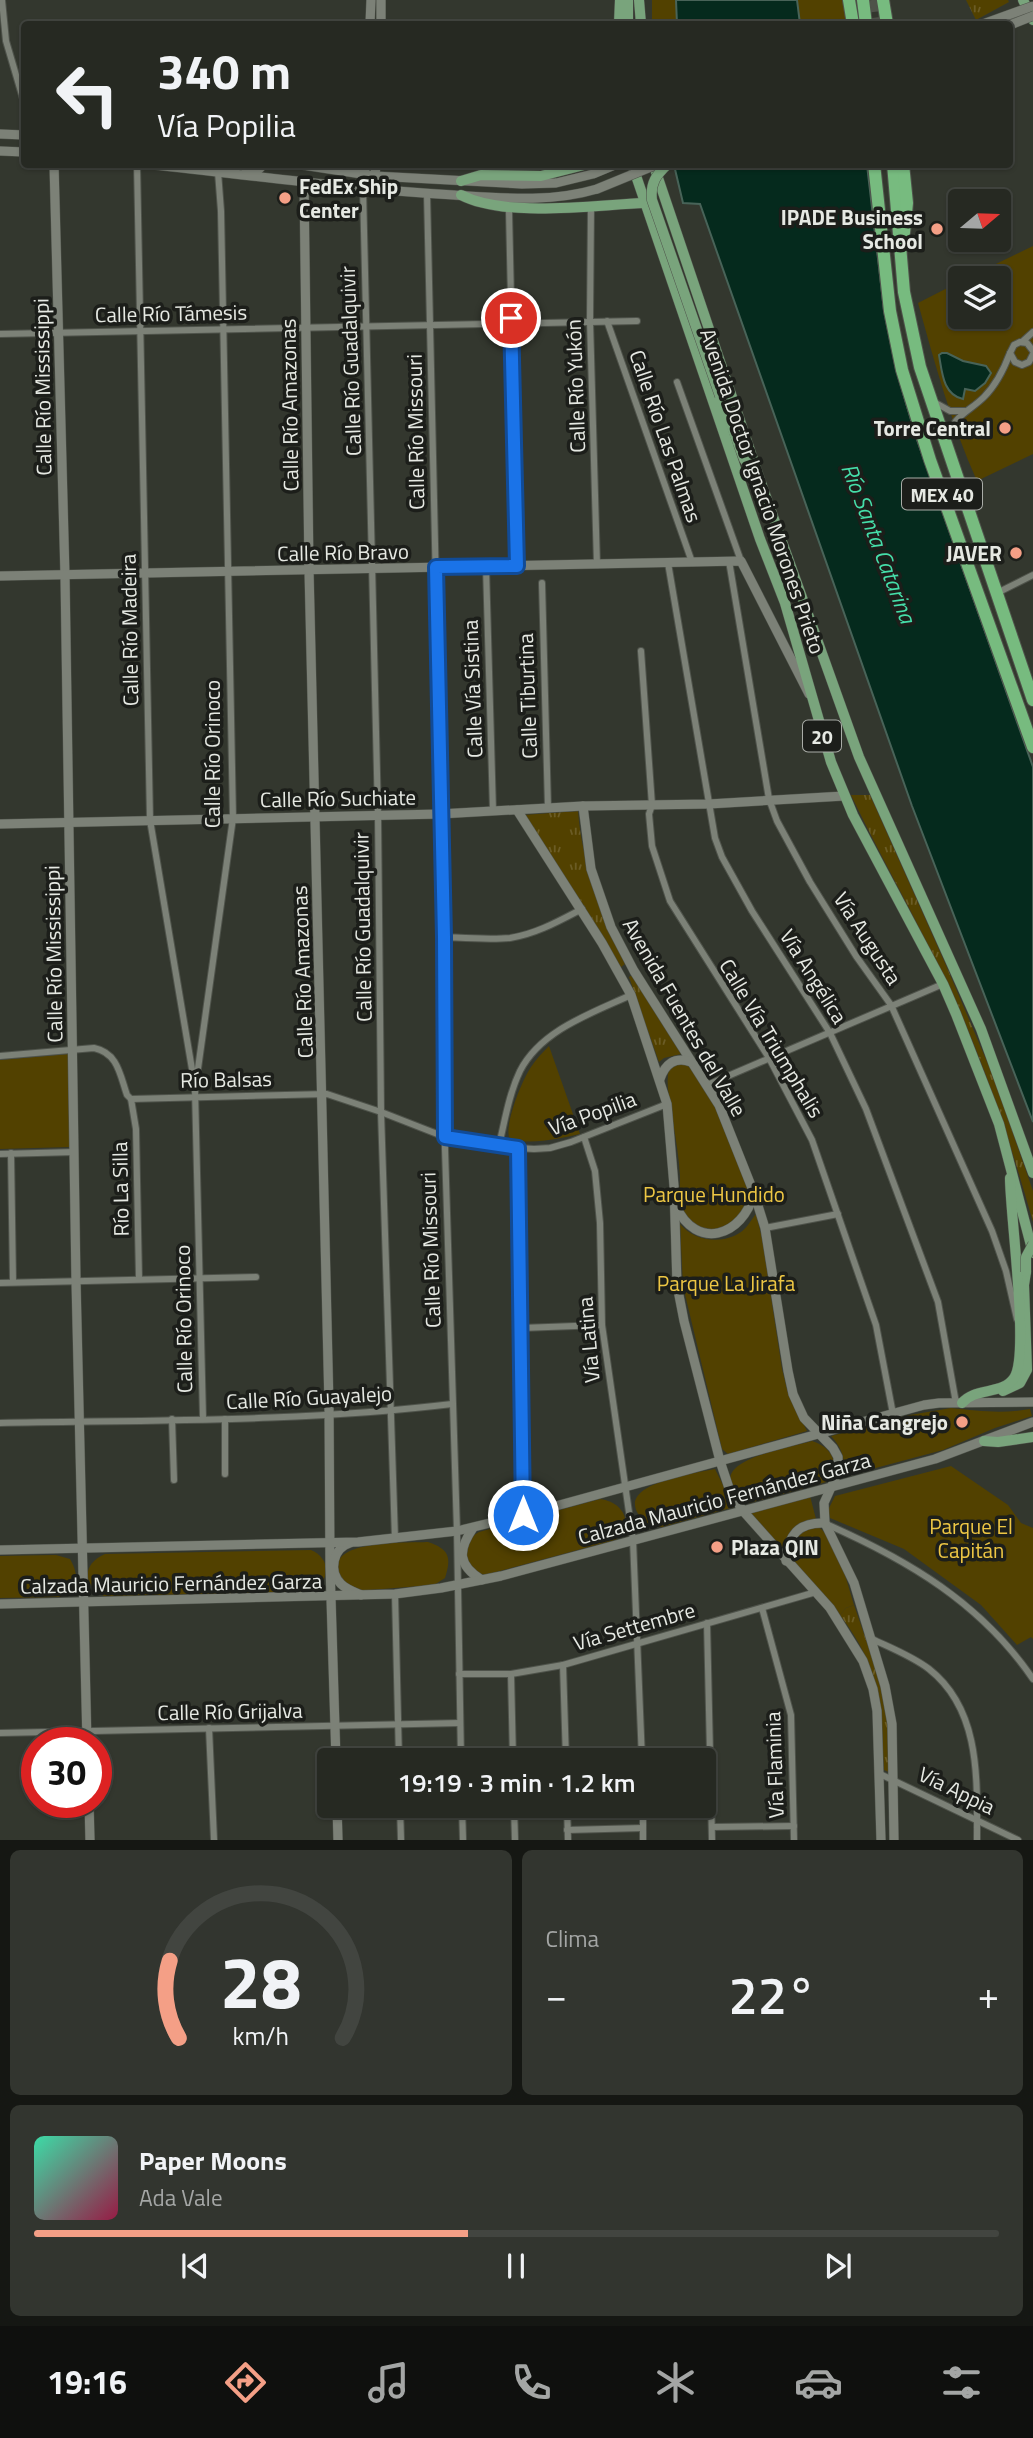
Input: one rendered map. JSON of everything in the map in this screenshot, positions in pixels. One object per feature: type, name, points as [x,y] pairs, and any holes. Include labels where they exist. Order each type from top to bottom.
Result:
[{"type":"highway","points":[[849,0],[852,21]]},
{"type":"highway","points":[[857,0],[859,21]]},
{"type":"highway","points":[[863,0],[866,21]]},
{"type":"highway","points":[[883,0],[887,21]]},
{"type":"highway","name":"MEX 40","points":[[874,168],[892,321],[902,370],[930,460],[1033,747]]},
{"type":"highway","points":[[881,233],[886,214],[883,168]]},
{"type":"highway","name":"MEX 40","points":[[892,168],[911,330],[931,401],[1030,684],[1033,700]]},
{"type":"highway","points":[[901,261],[906,203],[903,168]]},
{"type":"main road","points":[[619,21],[620,0]]},
{"type":"main road","points":[[628,0],[628,21]]},
{"type":"main road","points":[[639,0],[642,21]]},
{"type":"main road","points":[[642,21],[645,0]]},
{"type":"main road","points":[[1023,0],[1032,12]]},
{"type":"main road","name":"Avenida Doctor Ignacio Morones Prieto","points":[[633,168],[785,603],[827,751],[844,796],[943,984],[981,1075],[1010,1163],[1033,1253]]},
{"type":"main road","name":"Avenida Doctor Ignacio Morones Prieto","points":[[657,168],[760,480],[859,757],[981,1029],[1033,1173]]},
{"type":"main road","points":[[664,168],[654,178],[652,200],[744,459],[760,480]]},
{"type":"main road","points":[[461,181],[481,176],[541,176],[591,169]]},
{"type":"main road","points":[[461,195],[480,203],[506,202],[548,208],[644,203]]},
{"type":"main road","points":[[959,1403],[969,1396],[1006,1385],[1015,1377],[1019,1365],[1020,1324],[1011,1214],[1010,1163]]},
{"type":"main road","points":[[981,1392],[1009,1390],[1024,1377],[1028,1362],[1024,1285],[1026,1257],[1033,1244]]},
{"type":"main road","points":[[1026,1272],[1033,1314]]},
{"type":"main road","points":[[984,1441],[998,1442],[1033,1437]]},
{"type":"street","points":[[2,0],[3,41],[21,93]]},
{"type":"street","points":[[370,21],[371,0]]},
{"type":"street","points":[[381,0],[381,21]]},
{"type":"street","points":[[996,21],[1032,12]]},
{"type":"street","points":[[1005,21],[1032,12]]},
{"type":"street","points":[[1013,23],[1032,12]]},
{"type":"street","points":[[0,134],[21,135]]},
{"type":"street","points":[[0,150],[21,152]]},
{"type":"street","name":"Calle Río Mississippi","points":[[54,168],[65,576],[76,1281],[87,1727]]},
{"type":"street","name":"Calle Río Madeira","points":[[137,168],[150,820],[195,1094]]},
{"type":"street","points":[[201,168],[304,183],[461,195]]},
{"type":"street","points":[[234,173],[260,168]]},
{"type":"street","points":[[374,190],[376,168]]},
{"type":"street","points":[[517,566],[509,211],[506,202],[548,199],[597,189],[647,168]]},
{"type":"street","points":[[363,189],[364,169],[375,176],[461,181]]},
{"type":"street","name":"Calle Río Orinoco","points":[[203,1418],[195,1094],[233,818],[218,172]]},
{"type":"street","name":"Calle Río Amazonas","points":[[304,183],[309,570],[323,1094],[329,1543],[336,1748]]},
{"type":"street","name":"Calle Río Guadalquivir","points":[[363,189],[378,815],[381,1112],[395,1539]]},
{"type":"street","name":"Calle Río Missouri","points":[[427,194],[444,937],[445,1137],[461,1748]]},
{"type":"street","name":"Calle Río Yukón","points":[[591,206],[590,321],[597,565]]},
{"type":"street","name":"Calle Río Las Palmas","points":[[607,321],[692,562]]},
{"type":"street","name":"Calle Río Támesis","points":[[0,334],[637,321]]},
{"type":"street","points":[[947,445],[950,430],[965,411],[985,396],[1002,373],[1014,345],[1027,337],[1032,350],[1029,362],[1002,373]]},
{"type":"street","points":[[1010,353],[1012,359],[1021,365]]},
{"type":"street","points":[[677,382],[741,561],[811,699]]},
{"type":"street","points":[[931,401],[950,411],[965,411]]},
{"type":"street","name":"Vía Augusta","points":[[729,561],[769,799],[810,882],[856,956],[891,1005],[992,1231],[1020,1324]]},
{"type":"street","name":"Calle Río Bravo","points":[[0,576],[741,561]]},
{"type":"street","name":"Vía Angélica","points":[[667,564],[715,838],[734,880],[830,1033],[866,1109],[931,1280],[959,1403]]},
{"type":"street","name":"Calle Vía Sistina","points":[[486,567],[493,811]]},
{"type":"street","points":[[996,593],[1033,575]]},
{"type":"street","name":"Calle Tiburtina","points":[[542,583],[548,807]]},
{"type":"street","name":"Calle Vía Triumphalis","points":[[641,651],[652,805],[649,814],[652,846],[670,901],[769,1058],[812,1140],[876,1325],[893,1414]]},
{"type":"street","name":"Calle Río Suchiate","points":[[0,824],[440,814],[548,807],[709,804],[844,796]]},
{"type":"street","name":"Avenida Fuentes del Valle","points":[[583,806],[587,852],[595,885],[611,927],[634,971],[707,1085],[732,1133],[754,1193],[765,1228],[793,1394],[804,1418],[833,1448],[838,1457],[838,1472],[824,1503],[825,1523]]},
{"type":"street","points":[[517,810],[582,909],[631,995],[667,1104],[671,1132],[677,1285],[720,1461],[730,1491],[743,1511],[816,1592],[857,1648],[869,1677],[877,1711],[881,1839]]},
{"type":"street","points":[[444,937],[508,938],[545,928],[582,909]]},
{"type":"street","points":[[622,979],[627,972],[634,971]]},
{"type":"street","points":[[707,1085],[943,984]]},
{"type":"street","points":[[499,1145],[516,1081],[529,1057],[569,1024],[631,995]]},
{"type":"street","name":"Río La Silla","points":[[72,1049],[94,1048],[106,1051],[113,1057],[129,1098],[136,1129],[139,1279]]},
{"type":"street","points":[[0,1056],[72,1049]]},
{"type":"street","points":[[660,1079],[669,1063],[680,1059],[691,1062]]},
{"type":"street","name":"Río Balsas","points":[[129,1098],[195,1094],[323,1094],[381,1112],[445,1137]]},
{"type":"street","name":"Vía Popilia","points":[[445,1137],[518,1148],[550,1148],[584,1138],[667,1104]]},
{"type":"street","name":"Vía Latina","points":[[584,1138],[595,1171],[600,1223],[602,1325],[633,1540],[642,1748]]},
{"type":"street","points":[[518,1148],[523,1515]]},
{"type":"street","points":[[0,1154],[75,1152]]},
{"type":"street","points":[[11,1153],[13,1282]]},
{"type":"street","points":[[674,1201],[680,1214],[696,1230],[715,1233],[741,1222],[751,1206],[754,1193]]},
{"type":"street","points":[[765,1228],[838,1214]]},
{"type":"street","points":[[0,1283],[199,1276],[257,1277]]},
{"type":"street","points":[[521,1328],[602,1325]]},
{"type":"street","name":"Calzada Mauricio Fernández Garza","points":[[0,1550],[358,1542],[457,1531],[924,1405],[1033,1402]]},
{"type":"street","name":"Calle Río Guayalejo","points":[[0,1423],[329,1415],[391,1412],[452,1404]]},
{"type":"street","points":[[172,1419],[174,1480]]},
{"type":"street","points":[[225,1419],[225,1474]]},
{"type":"street","name":"Calzada Mauricio Fernández Garza","points":[[0,1604],[331,1598],[395,1594],[457,1585],[935,1459],[1033,1422]]},
{"type":"street","points":[[786,1561],[789,1540],[794,1531],[802,1525],[825,1523],[890,1555],[948,1590],[994,1631],[1033,1679]]},
{"type":"street","points":[[825,1523],[844,1560],[872,1639],[889,1707],[894,1839]]},
{"type":"street","points":[[473,1528],[463,1543],[462,1556],[469,1571],[482,1580]]},
{"type":"street","points":[[358,1542],[340,1547],[333,1566],[339,1583],[363,1596]]},
{"type":"street","name":"Vía Settembre","points":[[459,1674],[511,1674],[563,1665],[816,1592]]},
{"type":"street","points":[[395,1594],[399,1748]]},
{"type":"street","name":"Vía Flaminia","points":[[762,1608],[791,1716],[794,1839]]},
{"type":"street","points":[[707,1623],[712,1839]]},
{"type":"street","points":[[872,1639],[926,1667],[950,1690],[961,1708],[974,1753],[977,1839]]},
{"type":"street","points":[[563,1665],[566,1748]]},
{"type":"street","points":[[511,1674],[513,1748]]},
{"type":"street","name":"Calle Río Grijalva","points":[[112,1730],[460,1723]]},
{"type":"street","points":[[209,1728],[214,1839]]},
{"type":"street","name":"Calle Río Grijalva","points":[[0,1733],[21,1732]]},
{"type":"street","name":"Vía Appia","points":[[880,1774],[1018,1839]]},
{"type":"street","points":[[89,1818],[90,1839]]},
{"type":"street","points":[[337,1818],[338,1839]]},
{"type":"street","points":[[400,1818],[401,1839]]},
{"type":"street","points":[[462,1818],[463,1839]]},
{"type":"street","points":[[514,1818],[515,1839]]},
{"type":"street","points":[[567,1818],[568,1839]]},
{"type":"street","points":[[643,1818],[643,1839]]},
{"type":"street","points":[[712,1827],[794,1826]]},
{"type":"street","points":[[567,1830],[643,1828]]},
{"type":"green space","points":[[652,0],[850,0],[854,21],[652,21]]},
{"type":"green space","points":[[966,0],[1008,0],[1009,2],[976,20]]},
{"type":"green space","points":[[1033,246],[1033,454],[977,481],[951,415],[918,303],[948,288],[948,329],[1011,329],[1011,266],[992,266]]},
{"type":"green space","points":[[851,795],[870,795],[945,963],[993,1076],[1033,1191],[1033,1222],[1004,1125],[968,1030],[941,970]]},
{"type":"green space","points":[[578,811],[589,870],[625,964],[621,967],[524,815]]},
{"type":"green space","points":[[632,975],[681,1054],[659,1062],[629,977]]},
{"type":"green space","points":[[549,1046],[580,1134],[543,1141],[515,1140],[509,1137],[508,1131],[515,1102],[531,1067]]},
{"type":"green space","points":[[68,1054],[70,1147],[0,1149],[0,1060]]},
{"type":"green space","name":"Parque Hundido","points":[[682,1062],[705,1085],[715,1102],[749,1192],[741,1214],[723,1228],[713,1230],[693,1223],[681,1204],[679,1162],[668,1082],[669,1068]]},
{"type":"green space","name":"Parque La Jirafa","points":[[756,1214],[782,1369],[788,1393],[807,1431],[728,1454],[722,1449],[683,1286],[680,1224],[700,1237],[725,1239],[743,1230]]},
{"type":"green space","points":[[951,1408],[1000,1412],[1030,1409],[1032,1416],[943,1450],[842,1477],[842,1455],[831,1436],[910,1415]]},
{"type":"green space","points":[[812,1441],[830,1452],[832,1457],[833,1469],[826,1482],[749,1503],[734,1489],[730,1478],[736,1468],[748,1460]]},
{"type":"green space","name":"Parque El Capitán","points":[[951,1466],[1008,1505],[1021,1523],[1033,1528],[1033,1639],[1031,1637],[1017,1645],[981,1605],[904,1549],[830,1518],[828,1510],[835,1496]]},
{"type":"green space","points":[[715,1469],[734,1507],[662,1527],[649,1524],[639,1515],[635,1504],[639,1495],[648,1487],[677,1477]]},
{"type":"green space","points":[[810,1496],[816,1519],[802,1523],[794,1529],[783,1551],[750,1514],[751,1512]]},
{"type":"green space","points":[[600,1499],[621,1509],[624,1515],[624,1528],[615,1540],[485,1575],[470,1568],[466,1562],[464,1556],[467,1543],[479,1532]]},
{"type":"green space","points":[[818,1527],[836,1551],[854,1605],[846,1608],[840,1615],[790,1559],[791,1543],[800,1530]]},
{"type":"green space","points":[[428,1542],[444,1551],[448,1559],[445,1578],[434,1585],[356,1591],[345,1583],[338,1572],[338,1561],[357,1548],[388,1543]]},
{"type":"green space","points":[[311,1550],[323,1559],[326,1571],[322,1582],[311,1592],[104,1596],[92,1586],[88,1574],[92,1563],[105,1554]]},
{"type":"green space","points":[[56,1555],[70,1559],[75,1571],[76,1582],[66,1594],[60,1597],[0,1598],[0,1556]]},
{"type":"green space","points":[[854,1605],[881,1683],[888,1722],[891,1773],[884,1770],[880,1706],[872,1671],[854,1635],[840,1615],[846,1608]]},
{"type":"water","points":[[676,0],[797,0],[800,21],[677,21]]},
{"type":"water","name":"Río Santa Catarina","points":[[675,168],[867,168],[884,310],[896,369],[916,437],[1033,767],[1033,1122],[912,806],[700,204],[683,203]]},
{"type":"water","points":[[942,353],[986,366],[991,373],[985,383],[975,391],[965,389],[963,399],[956,397],[945,382],[939,355]]},
{"type":"tunnel","points":[[872,0],[875,21]]},
{"type":"place","name":"FedEx Ship Center","points":[[285,198]]},
{"type":"place","name":"IPADE Business School","points":[[937,229]]},
{"type":"place","name":"Torre Central","points":[[1005,428]]},
{"type":"place","name":"JAVER","points":[[1016,553]]},
{"type":"place","name":"Niña Cangrejo","points":[[962,1422]]},
{"type":"place","name":"Plaza QIN","points":[[717,1547]]},
{"type":"route","points":[[511,318],[517,566],[436,567],[436,645],[444,937],[445,1137],[518,1148],[523,1515]]}]
